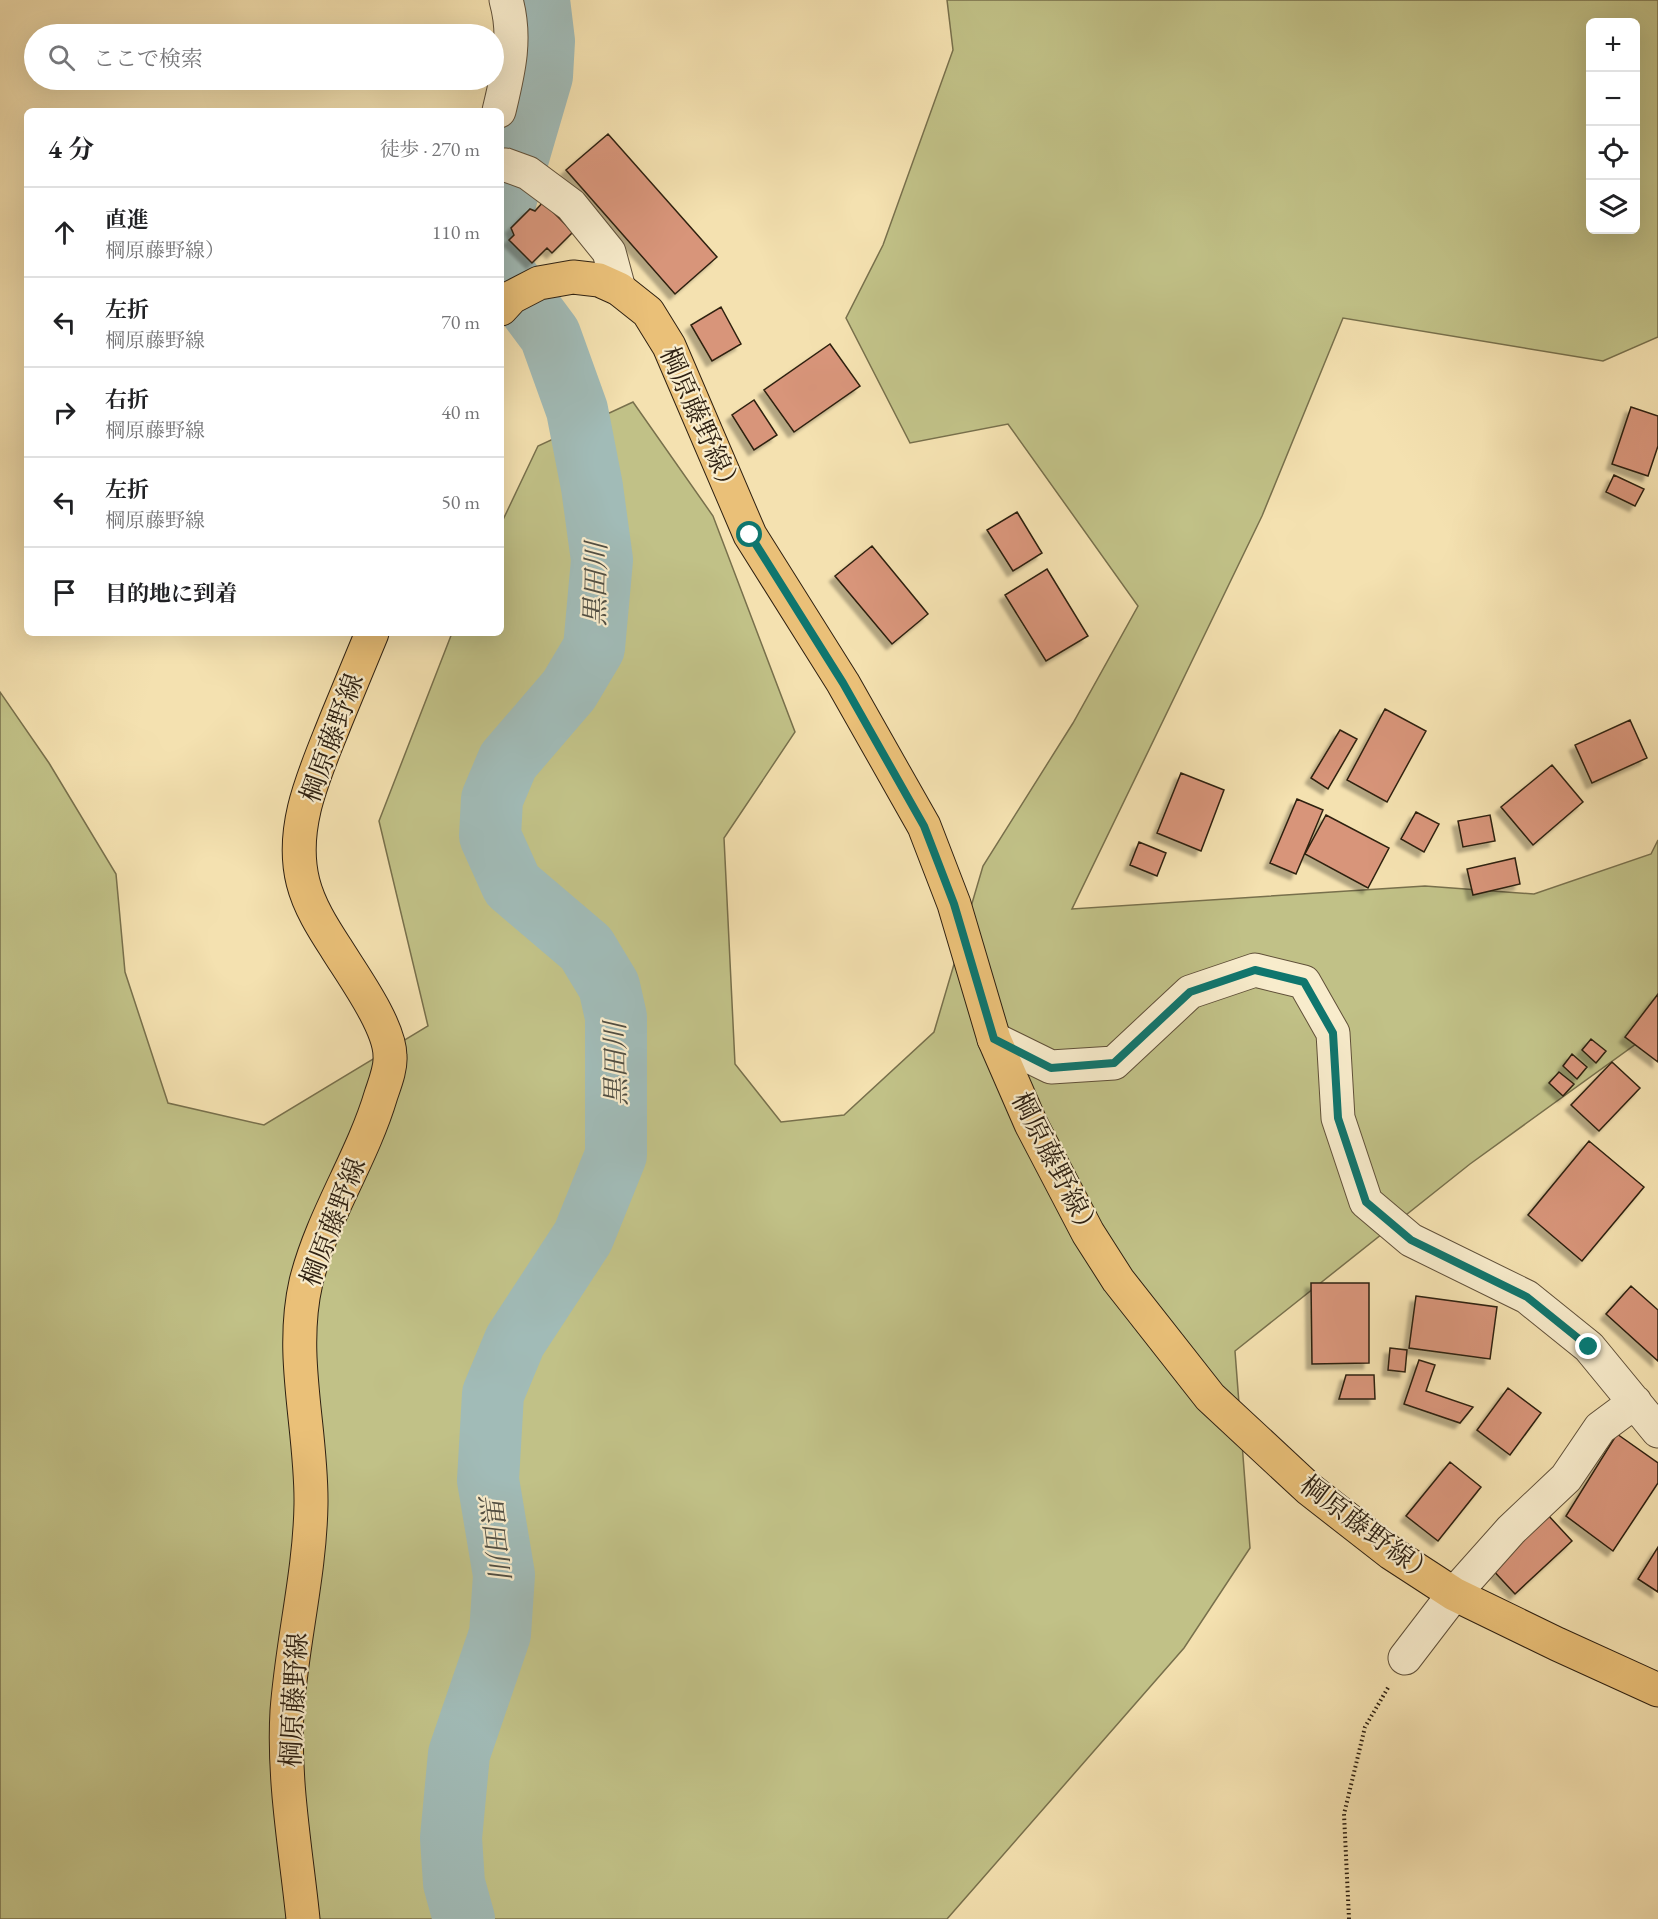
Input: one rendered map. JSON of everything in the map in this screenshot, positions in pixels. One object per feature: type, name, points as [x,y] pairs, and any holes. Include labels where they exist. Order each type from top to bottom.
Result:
[{"type":"main road","name":"棡原藤野線）","points":[[504,306],[512,297],[539,283],[573,277],[599,280],[619,289],[648,312],[669,346],[750,535],[843,683],[924,826],[954,904],[994,1039],[1031,1124],[1088,1233],[1118,1280],[1210,1397],[1308,1489],[1391,1553],[1454,1594],[1658,1690]]},
{"type":"main road","name":"棡原藤野線","points":[[303,1919],[292,1813],[287,1714],[311,1505],[309,1445],[301,1386],[301,1321],[306,1282],[327,1224],[376,1113],[391,1054],[379,1019],[327,934],[307,896],[300,857],[300,835],[313,778],[371,636]]},
{"type":"street","points":[[504,83],[512,46],[510,13],[506,0]]},
{"type":"street","points":[[499,108],[503,90]]},
{"type":"street","points":[[512,168],[571,205],[609,252],[619,289]]},
{"type":"street","points":[[994,1039],[1051,1068],[1114,1063],[1190,992],[1255,970],[1304,982],[1333,1033],[1338,1118],[1366,1202],[1411,1240],[1527,1297],[1589,1347],[1658,1431]]},
{"type":"street","points":[[1405,1658],[1454,1594],[1511,1530],[1566,1478],[1600,1428],[1635,1402]]},
{"type":"path","points":[[1349,1919],[1344,1814],[1365,1727],[1405,1658]]},
{"type":"green space","points":[[947,0],[1658,0],[1658,337],[1603,361],[1343,318],[1262,516],[1072,909],[1425,886],[1534,894],[1651,854],[1658,840],[1658,1028],[1470,1164],[1235,1351],[1250,1548],[1184,1648],[947,1919],[0,1919],[0,692],[49,763],[116,874],[125,972],[168,1103],[264,1125],[428,1026],[379,821],[451,636],[504,636],[504,518],[538,446],[633,402],[713,516],[795,732],[724,838],[735,1064],[781,1122],[844,1115],[934,1032],[983,866],[1073,723],[1138,606],[1008,424],[910,443],[846,318],[883,245],[953,50]]},
{"type":"building","points":[[608,134],[717,257],[675,294],[566,170]]},
{"type":"building","points":[[543,202],[573,232],[552,253],[547,248],[532,263],[509,240],[514,235],[511,228],[530,209],[535,211]]},
{"type":"building","points":[[721,307],[741,344],[712,361],[691,325]]},
{"type":"building","points":[[830,344],[860,386],[794,432],[764,390]]},
{"type":"building","points":[[754,400],[777,435],[754,450],[732,415]]},
{"type":"building","points":[[1631,407],[1658,416],[1658,446],[1648,476],[1612,464]]},
{"type":"building","points":[[1614,475],[1644,489],[1635,506],[1606,492]]},
{"type":"building","points":[[1017,512],[1042,553],[1013,571],[987,530]]},
{"type":"building","points":[[872,546],[928,614],[892,644],[835,576]]},
{"type":"building","points":[[1047,569],[1088,636],[1046,661],[1005,595]]},
{"type":"building","points":[[1385,709],[1426,731],[1387,802],[1347,780]]},
{"type":"building","points":[[1630,720],[1647,758],[1592,783],[1575,745]]},
{"type":"building","points":[[1340,730],[1357,739],[1328,789],[1311,778]]},
{"type":"building","points":[[1552,765],[1583,802],[1533,845],[1501,807]]},
{"type":"building","points":[[1181,773],[1224,790],[1201,851],[1157,833]]},
{"type":"building","points":[[1297,799],[1323,810],[1296,874],[1270,863]]},
{"type":"building","points":[[1416,812],[1439,824],[1424,852],[1401,839]]},
{"type":"building","points":[[1326,815],[1389,848],[1368,888],[1305,854]]},
{"type":"building","points":[[1490,815],[1495,841],[1463,847],[1458,821]]},
{"type":"building","points":[[1139,842],[1166,853],[1157,876],[1130,865]]},
{"type":"building","points":[[1515,858],[1520,884],[1473,895],[1467,869]]},
{"type":"building","points":[[1658,994],[1658,1062],[1625,1037]]},
{"type":"building","points":[[1591,1039],[1606,1051],[1596,1063],[1582,1050]]},
{"type":"building","points":[[1572,1054],[1587,1067],[1577,1079],[1563,1066]]},
{"type":"building","points":[[1612,1062],[1640,1088],[1599,1131],[1571,1105]]},
{"type":"building","points":[[1559,1072],[1574,1084],[1563,1096],[1549,1083]]},
{"type":"building","points":[[1589,1141],[1644,1187],[1582,1261],[1528,1215]]},
{"type":"building","points":[[1311,1283],[1369,1283],[1369,1363],[1312,1364]]},
{"type":"building","points":[[1631,1286],[1658,1310],[1658,1361],[1606,1314]]},
{"type":"building","points":[[1416,1296],[1497,1307],[1490,1359],[1409,1348]]},
{"type":"building","points":[[1390,1348],[1407,1350],[1405,1372],[1388,1370]]},
{"type":"building","points":[[1419,1360],[1435,1365],[1426,1391],[1473,1407],[1460,1423],[1404,1404]]},
{"type":"building","points":[[1346,1375],[1374,1375],[1375,1399],[1339,1399]]},
{"type":"building","points":[[1508,1388],[1541,1413],[1510,1455],[1477,1430]]},
{"type":"building","points":[[1617,1434],[1658,1463],[1658,1483],[1613,1551],[1566,1516]]},
{"type":"building","points":[[1450,1462],[1481,1487],[1438,1541],[1406,1516]]},
{"type":"building","points":[[1547,1514],[1572,1541],[1515,1594],[1490,1567]]},
{"type":"building","points":[[1658,1547],[1658,1592],[1638,1579]]},
{"type":"waterway","name":"黒田川","points":[[504,206],[542,76],[544,41],[539,0]]},
{"type":"waterway","name":"黒田川","points":[[464,1919],[454,1883],[451,1838],[459,1754],[500,1634],[504,1575],[488,1480],[493,1394],[515,1341],[583,1237],[616,1155],[616,1017],[609,986],[586,948],[512,885],[490,836],[492,799],[508,761],[569,690],[594,648],[602,560],[592,487],[577,410],[550,335],[504,273]]},
{"type":"route","points":[[750,535],[843,683],[924,826],[954,904],[994,1039],[1051,1068],[1114,1063],[1190,992],[1255,970],[1304,982],[1333,1033],[1338,1118],[1366,1202],[1411,1240],[1527,1297],[1589,1347]]}]
